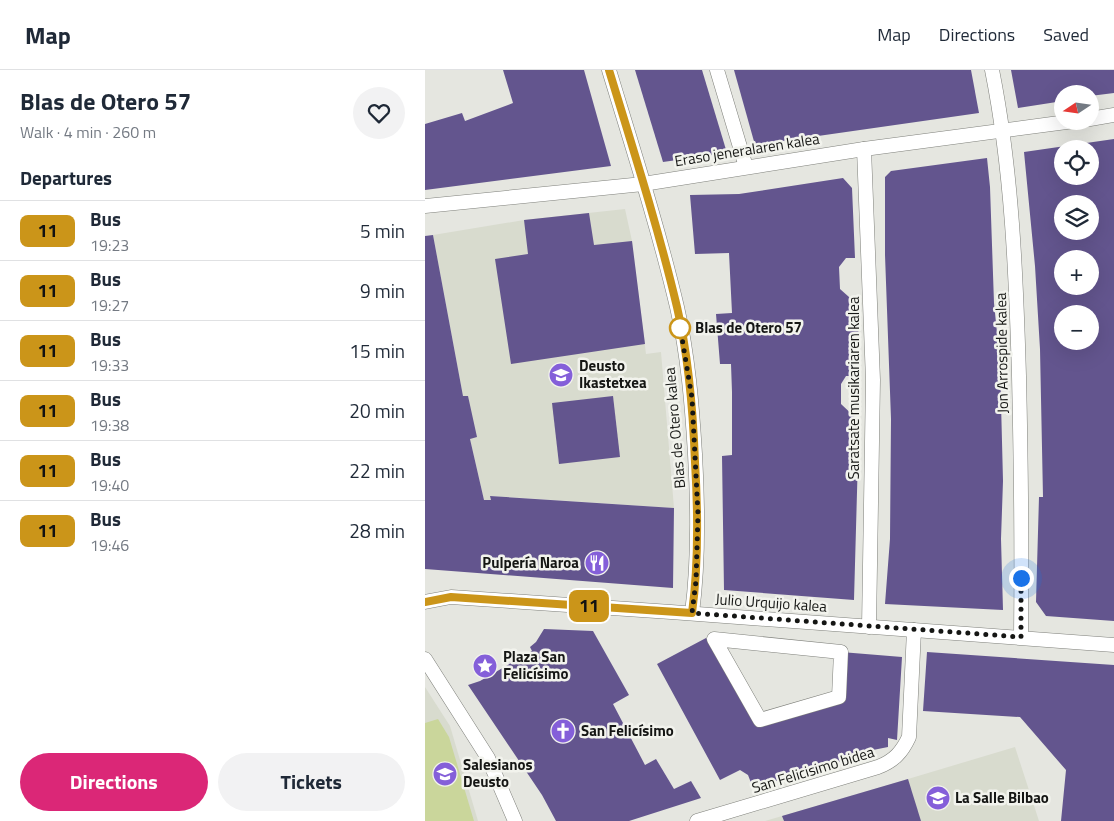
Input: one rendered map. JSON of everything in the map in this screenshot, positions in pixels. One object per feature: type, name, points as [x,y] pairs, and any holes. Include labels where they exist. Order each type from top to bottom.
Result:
[{"type":"street","name":"Blas de Otero kalea","points":[[609,70],[643,184],[677,309],[692,398],[698,514],[696,581],[692,613]]},
{"type":"street","points":[[717,70],[746,167]]},
{"type":"street","name":"Jon Arrospide kalea","points":[[992,70],[1002,132],[1016,278],[1021,469],[1021,637]]},
{"type":"street","points":[[1099,118],[1114,115]]},
{"type":"street","name":"Eraso jeneralaren kalea","points":[[425,206],[643,184],[864,149],[1054,124]]},
{"type":"street","name":"Saratsate musikariaren kalea","points":[[864,149],[873,380],[869,627]]},
{"type":"street","name":"Julio Urquijo kalea","points":[[425,602],[451,597],[1021,637],[1114,646]]},
{"type":"street","name":"San Felicisimo bidea","points":[[697,821],[878,767],[889,763],[902,752],[909,737],[913,630]]},
{"type":"street","points":[[714,639],[841,652],[839,697],[760,720],[714,639]]},
{"type":"street","points":[[425,659],[488,758],[515,821]]},
{"type":"shaded area","name":"Deusto Ikastetxea","points":[[625,209],[632,241],[646,354],[661,352],[674,508],[491,496],[491,500],[484,500],[470,439],[468,396],[463,396],[433,235],[524,220]]},
{"type":"shaded area","name":"Salesianos Deusto","points":[[425,687],[450,726],[478,821],[425,821]]},
{"type":"shaded area","name":"La Salle Bilbao","points":[[1015,747],[1039,821],[765,821],[908,779]]},
{"type":"green space","name":"Salesianos Deusto","points":[[438,719],[449,737],[474,821],[425,821],[425,723]]},
{"type":"building","points":[[503,70],[584,70],[611,166],[425,190],[425,124],[462,113],[465,121],[513,103]]},
{"type":"building","points":[[635,70],[702,70],[727,153],[663,162]]},
{"type":"building","points":[[734,70],[971,70],[979,113],[755,145]]},
{"type":"building","points":[[1011,70],[1114,70],[1114,93],[1099,95],[1099,85],[1054,85],[1054,102],[1018,108]]},
{"type":"building","points":[[1114,139],[1114,621],[1046,616],[1036,602],[1039,497],[1043,497],[1040,349],[1035,266],[1024,152],[1054,148],[1054,185],[1099,185],[1099,141]]},
{"type":"building","points":[[987,158],[990,187],[994,303],[1000,363],[1003,481],[1001,539],[1003,610],[885,604],[890,539],[891,419],[885,255],[885,177],[891,171]]},
{"type":"building","points":[[843,178],[852,188],[855,258],[846,258],[839,267],[840,289],[858,305],[859,376],[846,376],[841,384],[841,404],[859,421],[854,600],[724,590],[722,456],[732,455],[732,392],[731,364],[720,364],[716,314],[732,313],[729,253],[695,254],[690,195],[739,194]]},
{"type":"building","points":[[589,213],[594,245],[632,241],[645,344],[511,364],[495,259],[528,254],[524,220]]},
{"type":"building","points":[[433,235],[463,396],[468,396],[477,437],[470,439],[484,500],[491,500],[490,496],[674,508],[673,588],[425,569],[425,236]]},
{"type":"building","points":[[613,396],[620,457],[559,464],[552,403]]},
{"type":"building","name":"San Felicísimo","points":[[544,629],[593,631],[629,695],[613,704],[645,765],[656,759],[674,789],[691,781],[701,798],[629,821],[556,821],[542,795],[468,685],[480,681],[532,651],[530,647],[536,642]]},
{"type":"building","points":[[706,638],[760,720],[839,697],[841,652],[902,657],[897,740],[888,738],[888,747],[848,755],[849,759],[753,788],[748,775],[740,770],[720,780],[657,664]]},
{"type":"building","points":[[927,652],[1114,665],[1114,821],[1061,821],[1066,770],[1020,717],[923,711]]},
{"type":"building","points":[[908,779],[921,821],[784,821],[782,816]]},
{"type":"bus line","name":"11","points":[[425,602],[451,597],[692,613],[696,581],[698,514],[692,398],[677,309],[643,184],[609,70]]},
{"type":"place","name":"Blas de Otero 57","points":[[680,328]]},
{"type":"place","name":"Deusto Ikastetxea","points":[[561,375]]},
{"type":"place","name":"Pulpería Naroa","points":[[597,563]]},
{"type":"place","name":"Plaza San Felicísimo","points":[[485,666]]},
{"type":"place","name":"San Felicísimo","points":[[563,731]]},
{"type":"place","name":"Salesianos Deusto","points":[[445,774]]},
{"type":"place","name":"La Salle Bilbao","points":[[938,798]]},
{"type":"route","points":[[680,328],[680,326],[692,398],[698,514],[696,581],[692,613],[1021,637],[1021,578]]}]
